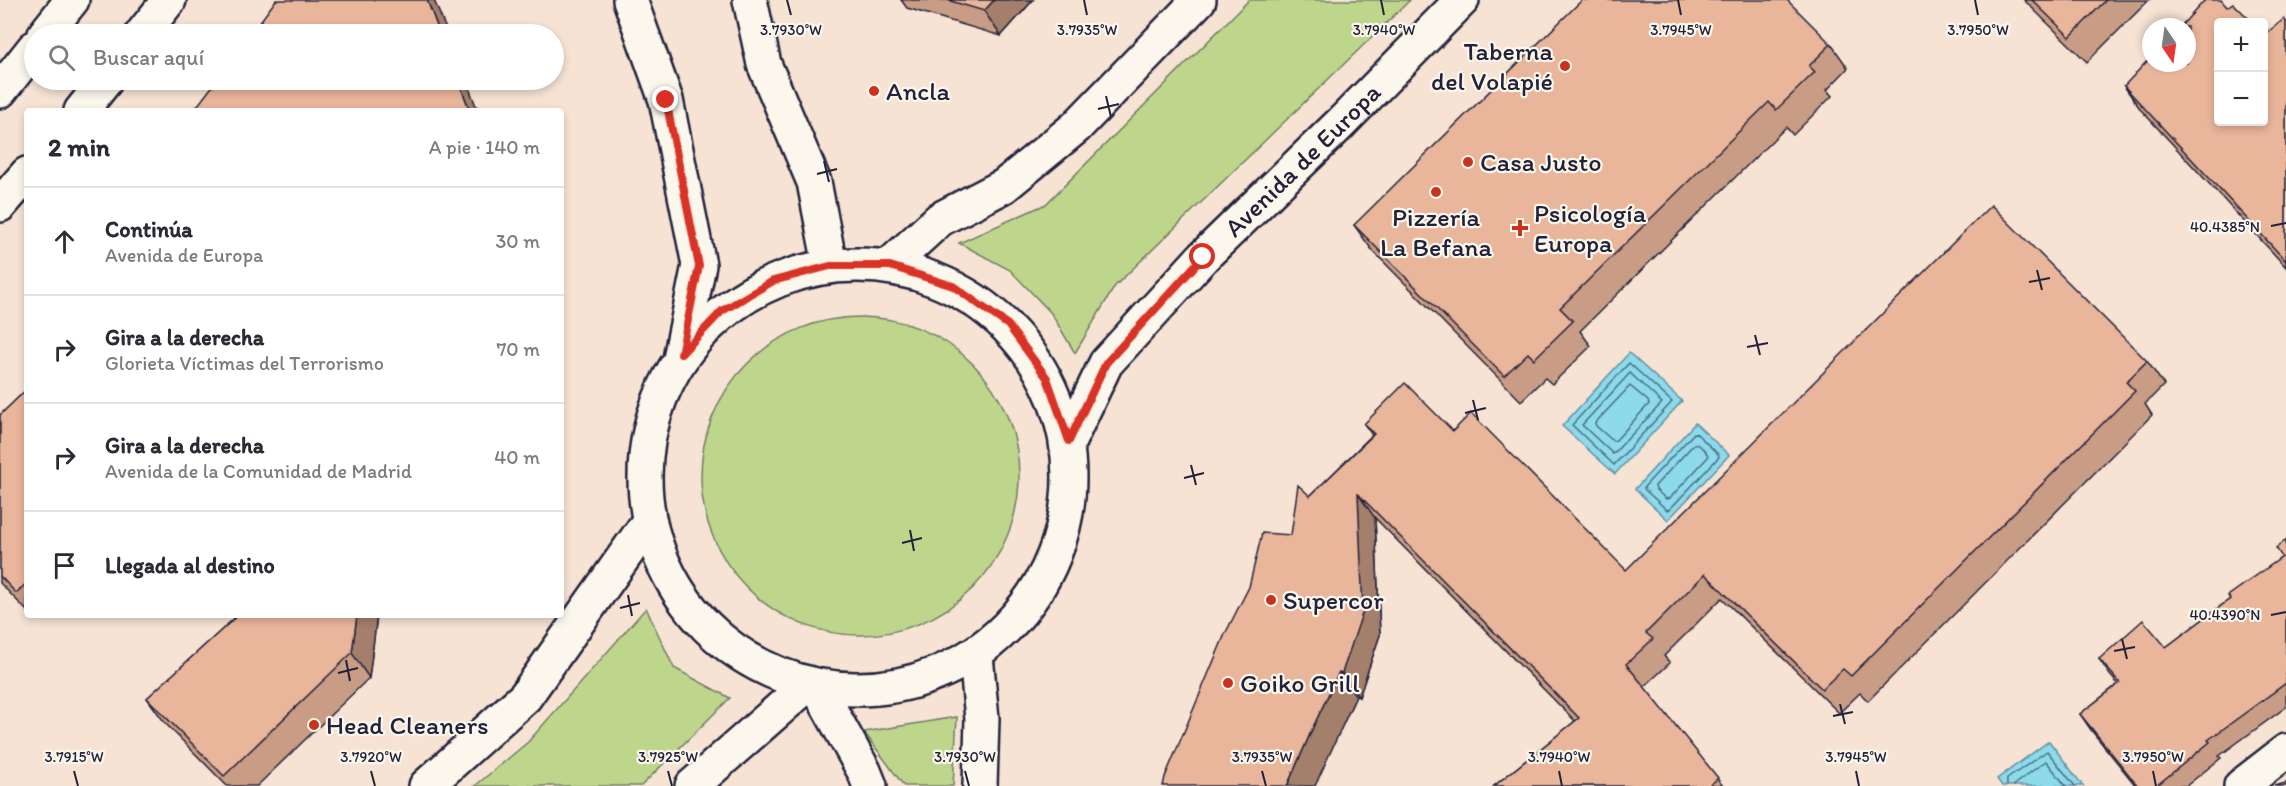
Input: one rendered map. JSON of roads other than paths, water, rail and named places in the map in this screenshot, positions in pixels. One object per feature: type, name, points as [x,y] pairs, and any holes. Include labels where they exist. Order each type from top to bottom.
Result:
[{"type":"main road","points":[[53,24],[72,0]]},
{"type":"main road","points":[[150,24],[169,0]]},
{"type":"main road","points":[[630,0],[666,100],[699,266],[681,354],[654,407],[643,465],[647,524],[676,593],[726,648],[813,686],[900,688],[976,656],[1035,598],[1067,523],[1069,441],[1047,378],[1008,325],[953,286],[890,266],[830,266],[773,281],[732,305],[722,311],[681,354]]},
{"type":"main road","points":[[727,0],[764,64],[814,182],[830,266]]},
{"type":"main road","points":[[750,0],[764,64]]},
{"type":"main road","points":[[890,266],[940,219],[1004,186],[1076,127],[1198,0]]},
{"type":"main road","name":"Avenida de Europa","points":[[1069,441],[1106,363],[1203,257],[1341,123],[1462,0]]},
{"type":"main road","points":[[0,92],[24,61]]},
{"type":"main road","points":[[83,108],[98,90]]},
{"type":"main road","points":[[0,205],[24,177]]},
{"type":"main road","points":[[426,786],[525,697],[647,524]]},
{"type":"main road","points":[[976,656],[982,718],[980,786]]},
{"type":"main road","points":[[692,786],[813,686]]},
{"type":"main road","points":[[813,686],[864,771],[870,786]]},
{"type":"main road","points":[[2241,786],[2286,751]]},
{"type":"water","points":[[1629,353],[1682,401],[1615,474],[1562,426]]},
{"type":"water","points":[[1695,423],[1729,455],[1668,520],[1635,489]]},
{"type":"water","points":[[2049,741],[2083,786],[2002,786],[1997,779]]},
{"type":"place","name":"Taberna del Volapié","points":[[1565,66]]},
{"type":"place","name":"Ancla","points":[[874,91]]},
{"type":"place","name":"Casa Justo","points":[[1468,162]]},
{"type":"place","name":"Pizzería La Befana","points":[[1436,192]]},
{"type":"place","name":"Psicología Europa","points":[[1520,228]]},
{"type":"place","name":"Supercor","points":[[1271,600]]},
{"type":"place","name":"Goiko Grill","points":[[1228,683]]},
{"type":"place","name":"Head Cleaners","points":[[314,725]]}]
